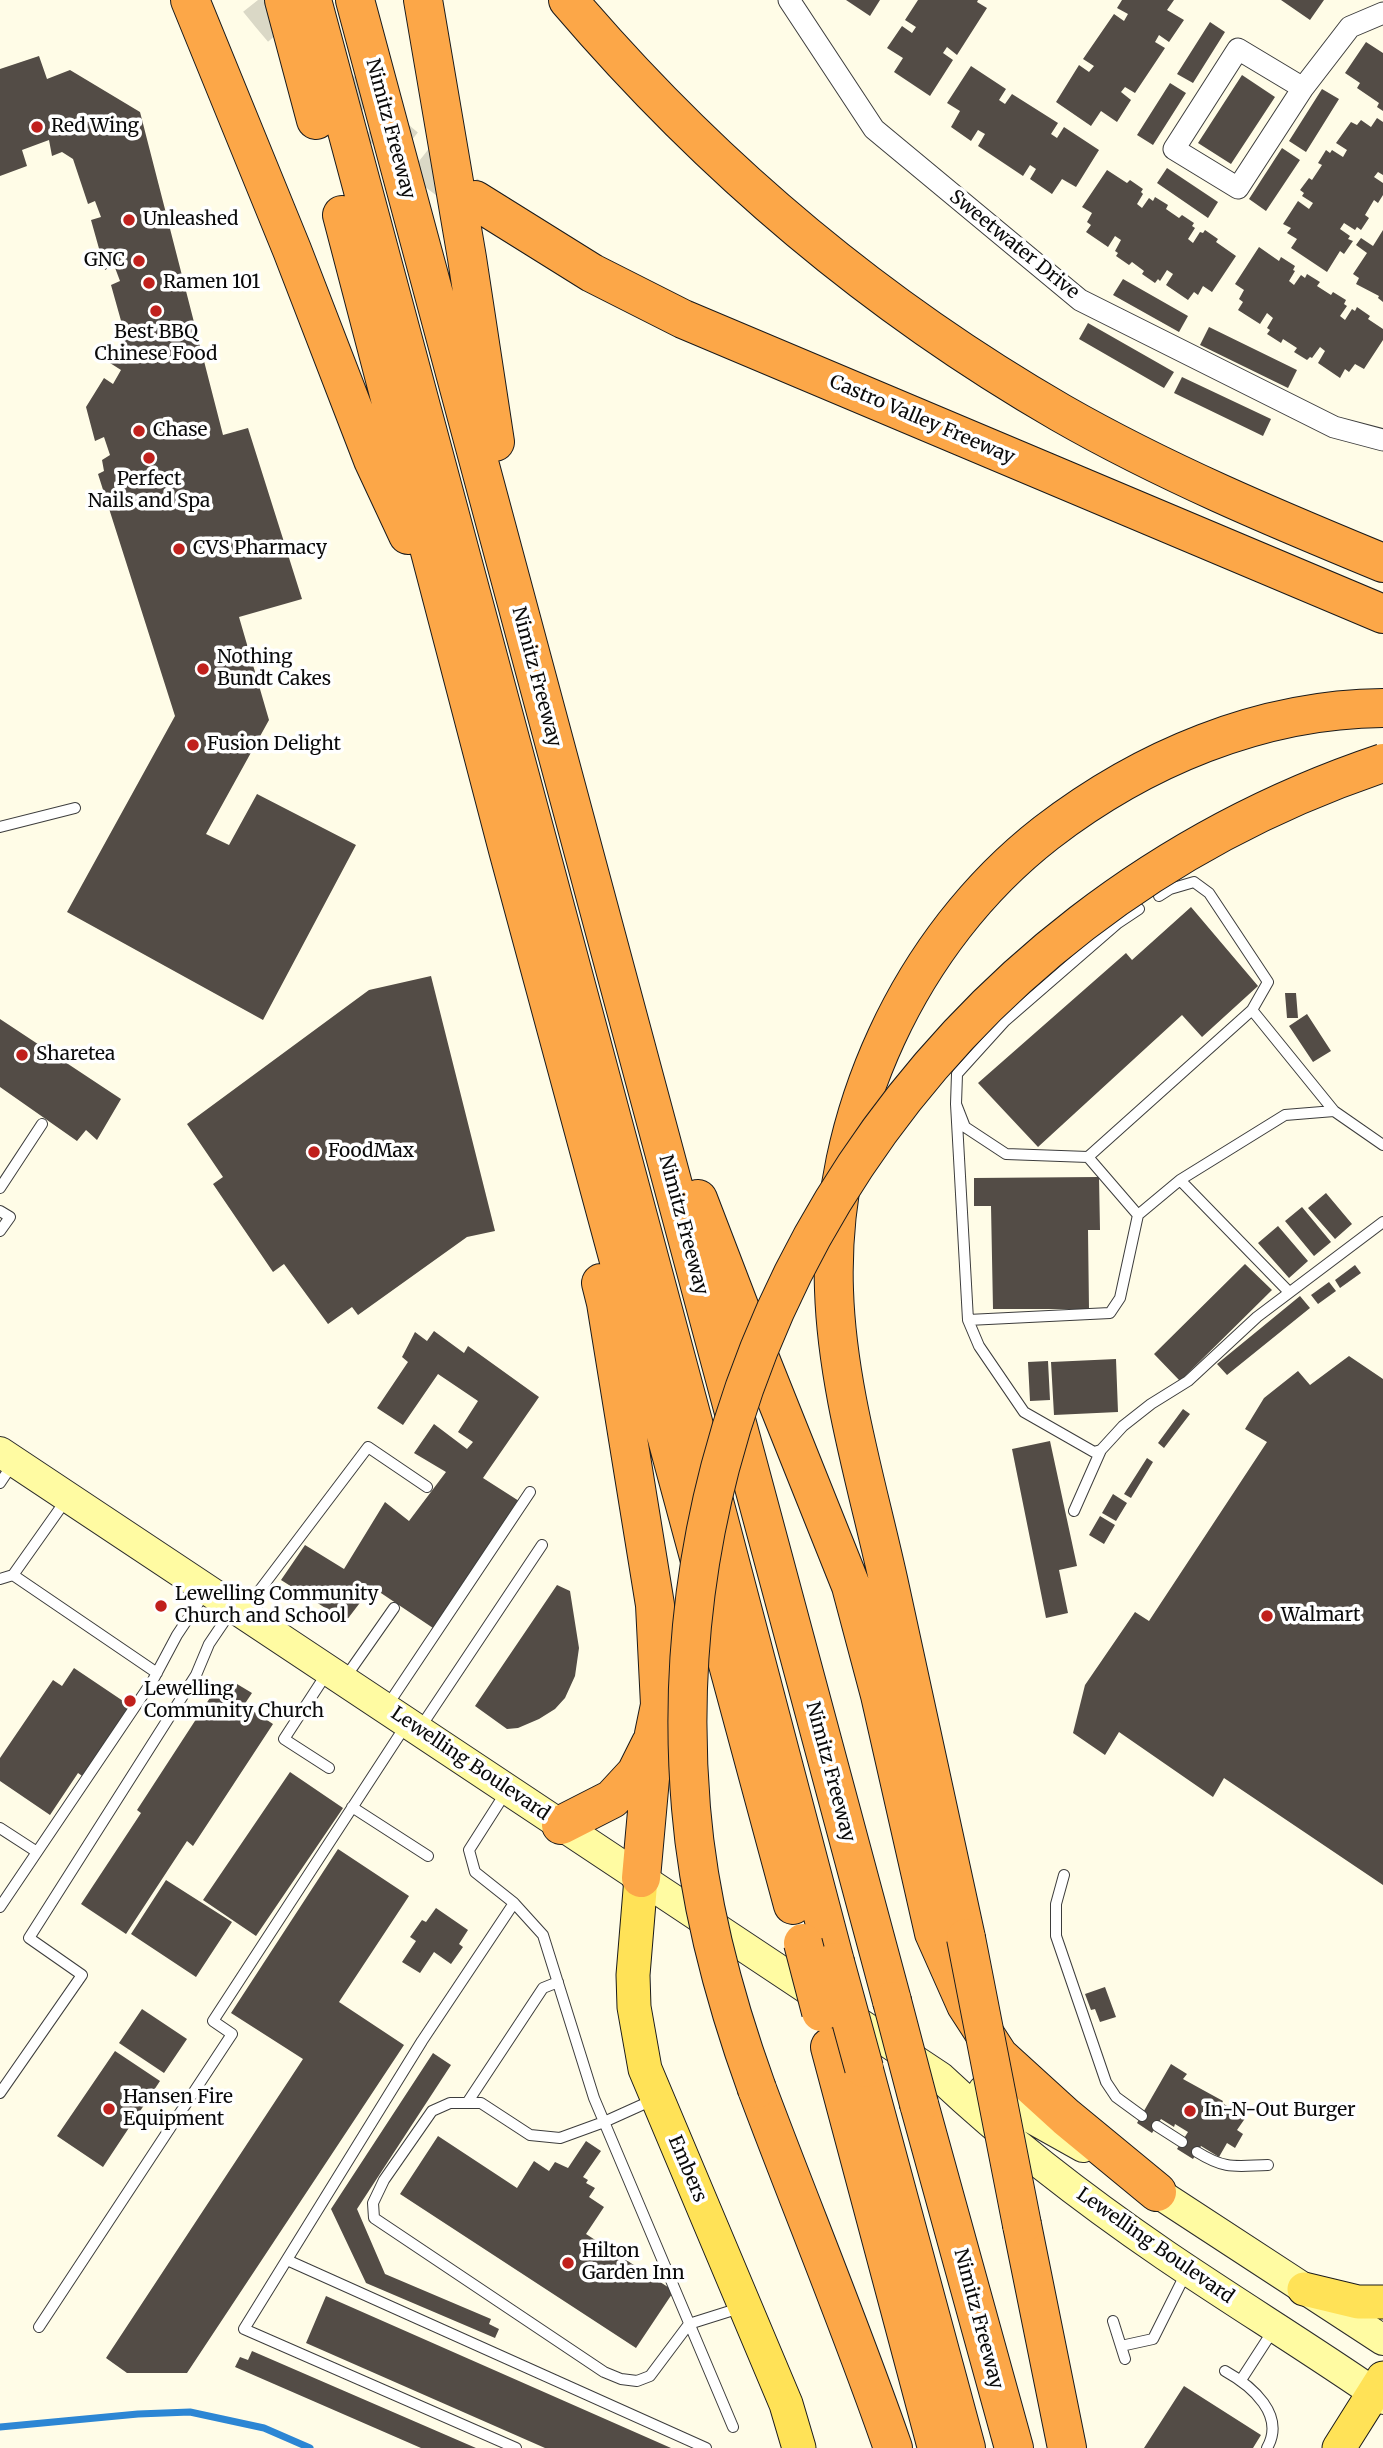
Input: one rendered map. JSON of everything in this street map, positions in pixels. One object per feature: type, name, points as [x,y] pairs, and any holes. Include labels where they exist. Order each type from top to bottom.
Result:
[{"type":"highway","points":[[190,0],[317,312],[373,460],[449,622]]},
{"type":"highway","points":[[284,0],[508,850],[819,1953],[864,2068],[966,2448]]},
{"type":"highway","points":[[312,0],[697,1434],[819,1953],[831,2047],[937,2448]]},
{"type":"highway","name":"Nimitz Freeway","points":[[355,0],[892,2001],[929,2090],[1014,2448]]},
{"type":"highway","points":[[423,0],[471,285],[519,614]]},
{"type":"highway","points":[[568,0],[655,97],[735,174],[812,241],[892,303],[976,361],[1063,414],[1153,462],[1245,505],[1383,563]]},
{"type":"highway","points":[[598,0],[620,30],[655,97]]},
{"type":"highway","name":"Castro Valley Freeway","points":[[475,200],[592,273],[683,319],[1383,614]]},
{"type":"highway","points":[[1067,2448],[966,1938],[857,1441],[838,1340],[834,1289],[835,1241],[847,1156],[865,1090],[883,1043],[901,1007],[933,954],[961,918],[993,881],[1032,844],[1076,810],[1120,782],[1214,739],[1314,714],[1383,708]]},
{"type":"highway","points":[[893,2448],[861,2357],[757,2089],[727,1999],[705,1905],[691,1808],[688,1697],[696,1594],[714,1493],[742,1394],[781,1297],[829,1207],[886,1120],[952,1041],[1025,968],[1105,904],[1192,848],[1283,802],[1383,763]]},
{"type":"highway","points":[[508,850],[542,1057],[608,1316],[655,1605],[660,1706],[654,1734],[641,1878]]},
{"type":"highway","points":[[620,990],[738,1306],[851,1586],[880,1695],[934,1933],[966,2005],[999,2056],[1066,2117],[1157,2192]]},
{"type":"highway","points":[[561,1825],[612,1799],[636,1773],[654,1734]]},
{"type":"main road","name":"Lewelling Boulevard","points":[[5,1466],[68,1497],[641,1878],[929,2090],[1005,2136],[1077,2193],[1188,2270],[1275,2328],[1380,2390]]},
{"type":"main road","name":"Embers","points":[[641,1878],[633,1975],[634,2007],[645,2069],[786,2404],[799,2448]]},
{"type":"main road","name":"Lewelling Boulevard","points":[[929,2090],[980,2089],[1006,2102],[1157,2192],[1383,2340]]},
{"type":"main road","points":[[1304,2289],[1358,2302],[1383,2302]]},
{"type":"main road","points":[[1339,2448],[1380,2390]]},
{"type":"street","name":"Sweetwater Drive","points":[[789,0],[874,129],[1080,300],[1334,427],[1383,440]]},
{"type":"street","points":[[1303,88],[1238,49],[1174,149],[1238,188],[1303,88],[1350,27],[1383,13]]},
{"type":"lane","points":[[0,827],[75,808]]},
{"type":"lane","points":[[956,1104],[965,1127],[1006,1154],[1088,1157],[1252,1010],[1268,982],[1209,893],[1194,882],[1170,889],[1118,923],[1005,1021],[957,1074],[956,1104],[968,1320],[979,1346],[1024,1412],[1077,1444],[1094,1452],[1101,1450]]},
{"type":"lane","points":[[1252,1010],[1334,1111],[1383,1145]]},
{"type":"lane","points":[[968,1320],[1110,1313],[1120,1298],[1138,1215],[1180,1180],[1284,1115],[1334,1111]]},
{"type":"lane","points":[[0,1188],[42,1124]]},
{"type":"lane","points":[[1088,1157],[1138,1215]]},
{"type":"lane","points":[[1180,1180],[1289,1292]]},
{"type":"lane","points":[[0,1210],[10,1217],[0,1231]]},
{"type":"lane","points":[[1074,1511],[1101,1450],[1123,1426],[1151,1404],[1188,1381],[1257,1317],[1383,1222]]},
{"type":"lane","points":[[0,2094],[82,1975],[29,1938],[196,1675],[209,1644],[368,1447],[427,1488]]},
{"type":"lane","points":[[39,2327],[232,2034],[213,2021],[352,1807],[404,1721],[530,1492]]},
{"type":"lane","points":[[0,1579],[13,1575],[68,1497]]},
{"type":"lane","points":[[404,1721],[542,1545]]},
{"type":"lane","points":[[13,1575],[157,1674]]},
{"type":"lane","points":[[0,1907],[157,1674],[177,1634],[207,1590]]},
{"type":"lane","points":[[329,1768],[284,1739],[394,1608]]},
{"type":"lane","points":[[508,1790],[469,1850],[475,1872],[514,1903],[543,1936],[594,2098],[733,2427]]},
{"type":"lane","points":[[352,1807],[428,1856]]},
{"type":"lane","points":[[0,1828],[37,1852]]},
{"type":"lane","points":[[1064,1875],[1056,1904],[1056,1936],[1106,2082],[1116,2097],[1142,2116]]},
{"type":"lane","points":[[514,1903],[422,2041],[244,2329],[516,2448]]},
{"type":"lane","points":[[467,2103],[543,1988],[558,1982]]},
{"type":"lane","points":[[657,2098],[560,2138],[530,2135],[481,2103],[450,2103],[432,2111],[384,2180],[373,2203],[374,2218],[604,2372],[621,2379],[637,2381],[650,2376],[689,2324],[745,2307]]},
{"type":"lane","points":[[1157,2126],[1182,2142]]},
{"type":"lane","points":[[1197,2152],[1224,2166],[1268,2165]]},
{"type":"lane","points":[[287,2260],[706,2448]]},
{"type":"lane","points":[[1121,2346],[1153,2339],[1188,2270]]},
{"type":"lane","points":[[1112,2321],[1125,2359]]},
{"type":"lane","points":[[1241,2380],[1275,2328]]},
{"type":"lane","points":[[1225,2371],[1241,2380],[1266,2407],[1273,2422],[1273,2437],[1268,2448]]},
{"type":"building","points":[[846,0],[880,0],[870,16]]},
{"type":"building","points":[[918,0],[978,0],[977,2],[987,8],[957,55],[947,47],[943,53],[953,60],[930,96],[894,72],[903,58],[887,48],[902,26],[912,33],[916,27],[905,20]]},
{"type":"building","points":[[1122,0],[1174,0],[1167,10],[1184,20],[1169,42],[1159,35],[1155,42],[1165,48],[1135,93],[1125,87],[1121,92],[1131,100],[1117,122],[1101,111],[1091,126],[1056,102],[1079,65],[1089,72],[1094,66],[1083,59],[1114,14],[1124,21],[1128,14],[1117,8]]},
{"type":"building","points":[[1281,0],[1324,0],[1310,20]]},
{"type":"building","points":[[1210,22],[1225,32],[1193,83],[1177,74]]},
{"type":"building","points":[[1366,42],[1383,53],[1383,111],[1377,107],[1379,103],[1357,88],[1360,83],[1345,73]]},
{"type":"building","points":[[39,56],[47,79],[70,70],[140,112],[223,435],[248,428],[302,599],[239,617],[269,720],[206,834],[229,845],[257,794],[356,845],[263,1020],[67,912],[175,716],[98,474],[104,471],[102,460],[110,455],[104,437],[95,441],[86,407],[104,378],[113,384],[121,370],[110,363],[125,335],[111,285],[120,281],[114,265],[105,270],[91,220],[101,217],[95,201],[88,204],[73,159],[62,152],[52,156],[49,140],[22,150],[27,166],[0,176],[0,69]]},
{"type":"building","points":[[971,66],[1006,89],[999,100],[1005,104],[1012,94],[1058,123],[1051,134],[1057,138],[1064,127],[1099,150],[1076,187],[1062,179],[1052,194],[1030,179],[1036,169],[1030,165],[1023,176],[978,146],[985,134],[978,130],[971,141],[951,127],[960,111],[947,103]]},
{"type":"building","points":[[1242,75],[1275,97],[1231,164],[1198,143]]},
{"type":"building","points":[[1170,83],[1186,93],[1153,145],[1137,135]]},
{"type":"building","points":[[1322,89],[1339,99],[1306,152],[1289,141]]},
{"type":"building","points":[[1377,118],[1383,122],[1383,175],[1378,172],[1374,177],[1383,183],[1383,195],[1378,203],[1374,200],[1365,215],[1369,218],[1361,230],[1357,227],[1355,230],[1344,223],[1340,229],[1353,241],[1344,254],[1340,251],[1327,272],[1291,248],[1297,239],[1287,233],[1291,228],[1283,224],[1298,201],[1309,209],[1313,203],[1302,196],[1304,193],[1300,190],[1309,178],[1312,180],[1322,165],[1318,163],[1326,150],[1330,153],[1332,150],[1343,157],[1347,150],[1336,143],[1351,122],[1357,125],[1361,120],[1371,127]]},
{"type":"building","points":[[1282,148],[1300,160],[1266,211],[1249,199]]},
{"type":"building","points":[[1167,168],[1218,202],[1208,218],[1157,183]]},
{"type":"building","points":[[1107,170],[1127,183],[1130,180],[1143,189],[1137,204],[1142,208],[1149,198],[1153,201],[1155,197],[1168,205],[1166,209],[1179,218],[1182,215],[1194,223],[1192,226],[1195,228],[1188,239],[1193,243],[1200,232],[1205,230],[1218,239],[1216,242],[1236,256],[1212,292],[1203,286],[1198,295],[1194,292],[1188,300],[1166,285],[1173,274],[1167,270],[1160,281],[1158,279],[1155,283],[1142,274],[1144,271],[1132,262],[1129,265],[1116,256],[1118,253],[1115,251],[1121,240],[1115,236],[1108,247],[1086,232],[1091,225],[1087,222],[1092,213],[1082,207]]},
{"type":"building","points":[[1383,230],[1383,302],[1379,296],[1356,284],[1359,278],[1353,274],[1367,253],[1356,245],[1361,238],[1373,246]]},
{"type":"building","points":[[1259,247],[1279,261],[1281,257],[1295,266],[1289,281],[1294,285],[1301,275],[1305,278],[1307,274],[1320,282],[1317,286],[1346,300],[1344,304],[1347,306],[1340,316],[1345,320],[1352,309],[1355,311],[1357,307],[1383,329],[1383,340],[1364,369],[1355,364],[1349,372],[1345,369],[1340,378],[1318,363],[1325,351],[1320,347],[1312,358],[1307,360],[1294,352],[1297,348],[1283,339],[1281,343],[1267,334],[1270,330],[1267,328],[1273,318],[1267,313],[1260,324],[1238,310],[1243,302],[1239,299],[1244,290],[1235,284]]},
{"type":"building","points":[[1123,279],[1188,316],[1179,332],[1113,295]]},
{"type":"building","points":[[1088,323],[1174,372],[1164,388],[1079,339]]},
{"type":"building","points":[[1209,327],[1297,370],[1288,388],[1200,345]]},
{"type":"building","points":[[1182,377],[1271,419],[1263,436],[1174,393]]},
{"type":"building","points":[[1191,907],[1258,986],[1202,1037],[1182,1015],[1038,1147],[978,1083],[1126,953],[1132,960]]},
{"type":"building","points":[[431,976],[495,1231],[467,1237],[358,1315],[352,1307],[328,1324],[284,1264],[273,1272],[213,1184],[223,1177],[187,1124],[369,990]]},
{"type":"building","points":[[1285,993],[1296,993],[1298,1018],[1287,1018]]},
{"type":"building","points":[[1307,1014],[1331,1051],[1313,1062],[1289,1026]]},
{"type":"building","points":[[0,1019],[121,1099],[97,1140],[86,1130],[77,1141],[0,1087]]},
{"type":"building","points":[[1099,1177],[1100,1230],[1088,1230],[1089,1309],[993,1309],[991,1206],[974,1206],[974,1178]]},
{"type":"building","points":[[1326,1193],[1352,1224],[1335,1239],[1308,1208]]},
{"type":"building","points":[[1302,1207],[1331,1242],[1314,1256],[1285,1221]]},
{"type":"building","points":[[1278,1226],[1308,1261],[1289,1278],[1258,1243]]},
{"type":"building","points":[[1245,1264],[1272,1290],[1180,1381],[1154,1354]]},
{"type":"building","points":[[1355,1265],[1361,1273],[1340,1288],[1335,1280]]},
{"type":"building","points":[[1329,1282],[1336,1291],[1318,1304],[1311,1295]]},
{"type":"building","points":[[1300,1296],[1310,1308],[1227,1375],[1217,1364]]},
{"type":"building","points":[[434,1331],[464,1353],[468,1346],[539,1397],[483,1478],[519,1501],[433,1628],[372,1587],[346,1621],[281,1580],[305,1545],[344,1569],[385,1502],[409,1521],[446,1472],[414,1453],[434,1424],[467,1449],[473,1442],[458,1432],[478,1401],[438,1374],[403,1425],[377,1408],[408,1362],[402,1357],[415,1332],[427,1341]]},
{"type":"building","name":"Walmart","points":[[1349,1356],[1383,1379],[1383,1885],[1224,1778],[1213,1797],[1119,1732],[1105,1755],[1073,1733],[1085,1685],[1135,1612],[1149,1621],[1267,1442],[1245,1429],[1264,1398],[1298,1371],[1310,1385]]},
{"type":"building","points":[[1116,1359],[1118,1412],[1054,1415],[1051,1362]]},
{"type":"building","points":[[1048,1361],[1050,1400],[1030,1401],[1028,1362]]},
{"type":"building","points":[[1183,1409],[1190,1414],[1164,1448],[1158,1443]]},
{"type":"building","points":[[1050,1441],[1077,1566],[1059,1570],[1068,1613],[1046,1618],[1012,1449]]},
{"type":"building","points":[[1147,1458],[1153,1462],[1131,1498],[1124,1494]]},
{"type":"building","points":[[1113,1494],[1127,1503],[1116,1521],[1102,1513]]},
{"type":"building","points":[[1100,1516],[1115,1525],[1104,1544],[1089,1535]]},
{"type":"building","points":[[557,1585],[570,1591],[579,1648],[575,1676],[565,1698],[555,1709],[518,1728],[507,1729],[475,1706]]},
{"type":"building","points":[[74,1668],[132,1707],[85,1778],[78,1773],[50,1815],[0,1781],[0,1758],[53,1680],[62,1686]]},
{"type":"building","points":[[237,1684],[252,1693],[244,1705],[273,1724],[193,1846],[187,1841],[126,1934],[81,1904],[141,1813],[137,1810],[217,1687],[230,1696]]},
{"type":"building","points":[[290,1772],[343,1808],[256,1936],[203,1900]]},
{"type":"building","points":[[338,1849],[409,1896],[339,2002],[404,2045],[187,2373],[127,2373],[106,2358],[303,2059],[231,2013]]},
{"type":"building","points":[[166,1880],[232,1922],[196,1977],[131,1934]]},
{"type":"building","points":[[436,1908],[468,1930],[459,1944],[463,1947],[451,1964],[434,1952],[420,1973],[402,1962],[416,1941],[410,1937],[422,1920],[426,1922]]},
{"type":"building","points":[[1105,1987],[1116,2017],[1100,2022],[1095,2009],[1091,2010],[1085,1994]]},
{"type":"building","points":[[142,2009],[187,2039],[164,2073],[119,2043]]},
{"type":"building","name":"Hansen Fire Equipment","points":[[115,2051],[160,2081],[103,2167],[57,2136]]},
{"type":"building","points":[[433,2053],[451,2065],[357,2209],[385,2274],[491,2319],[489,2324],[499,2329],[495,2338],[366,2283],[331,2209]]},
{"type":"building","name":"In-N-Out Burger","points":[[1171,2064],[1187,2074],[1183,2079],[1246,2117],[1237,2130],[1243,2134],[1235,2148],[1227,2143],[1219,2157],[1201,2146],[1193,2159],[1177,2149],[1188,2132],[1161,2119],[1152,2133],[1137,2123]]},
{"type":"building","name":"Hilton Garden Inn","points":[[438,2136],[517,2188],[534,2161],[549,2171],[555,2162],[568,2168],[586,2141],[601,2151],[583,2177],[588,2180],[586,2183],[595,2188],[589,2197],[604,2207],[586,2234],[674,2291],[636,2348],[400,2194]]},
{"type":"building","points":[[326,2296],[671,2448],[545,2448],[306,2343]]},
{"type":"building","points":[[252,2351],[476,2448],[421,2448],[235,2367],[240,2357],[248,2360]]},
{"type":"building","points":[[1184,2386],[1261,2435],[1253,2448],[1144,2448]]},
{"type":"waterway","points":[[0,2427],[190,2412],[264,2428],[310,2448]]},
{"type":"tunnel","points":[[258,0],[332,82],[415,155],[474,200]]},
{"type":"place","name":"Red Wing","points":[[37,127]]},
{"type":"place","name":"Unleashed","points":[[129,220]]},
{"type":"place","name":"GNC","points":[[139,261]]},
{"type":"place","name":"Ramen 101","points":[[149,283]]},
{"type":"place","name":"Best BBQ Chinese Food","points":[[156,311]]},
{"type":"place","name":"Chase","points":[[139,431]]},
{"type":"place","name":"Perfect Nails and Spa","points":[[149,458]]},
{"type":"place","name":"CVS Pharmacy","points":[[179,549]]},
{"type":"place","name":"Nothing Bundt Cakes","points":[[203,669]]},
{"type":"place","name":"Fusion Delight","points":[[193,745]]},
{"type":"place","name":"Sharetea","points":[[22,1055]]},
{"type":"place","name":"FoodMax","points":[[314,1152]]},
{"type":"place","name":"Lewelling Community Church and School","points":[[161,1606]]},
{"type":"place","name":"Walmart","points":[[1267,1616]]},
{"type":"place","name":"Lewelling Community Church","points":[[130,1701]]},
{"type":"place","name":"Hansen Fire Equipment","points":[[109,2109]]},
{"type":"place","name":"In-N-Out Burger","points":[[1190,2111]]},
{"type":"place","name":"Hilton Garden Inn","points":[[568,2263]]}]
